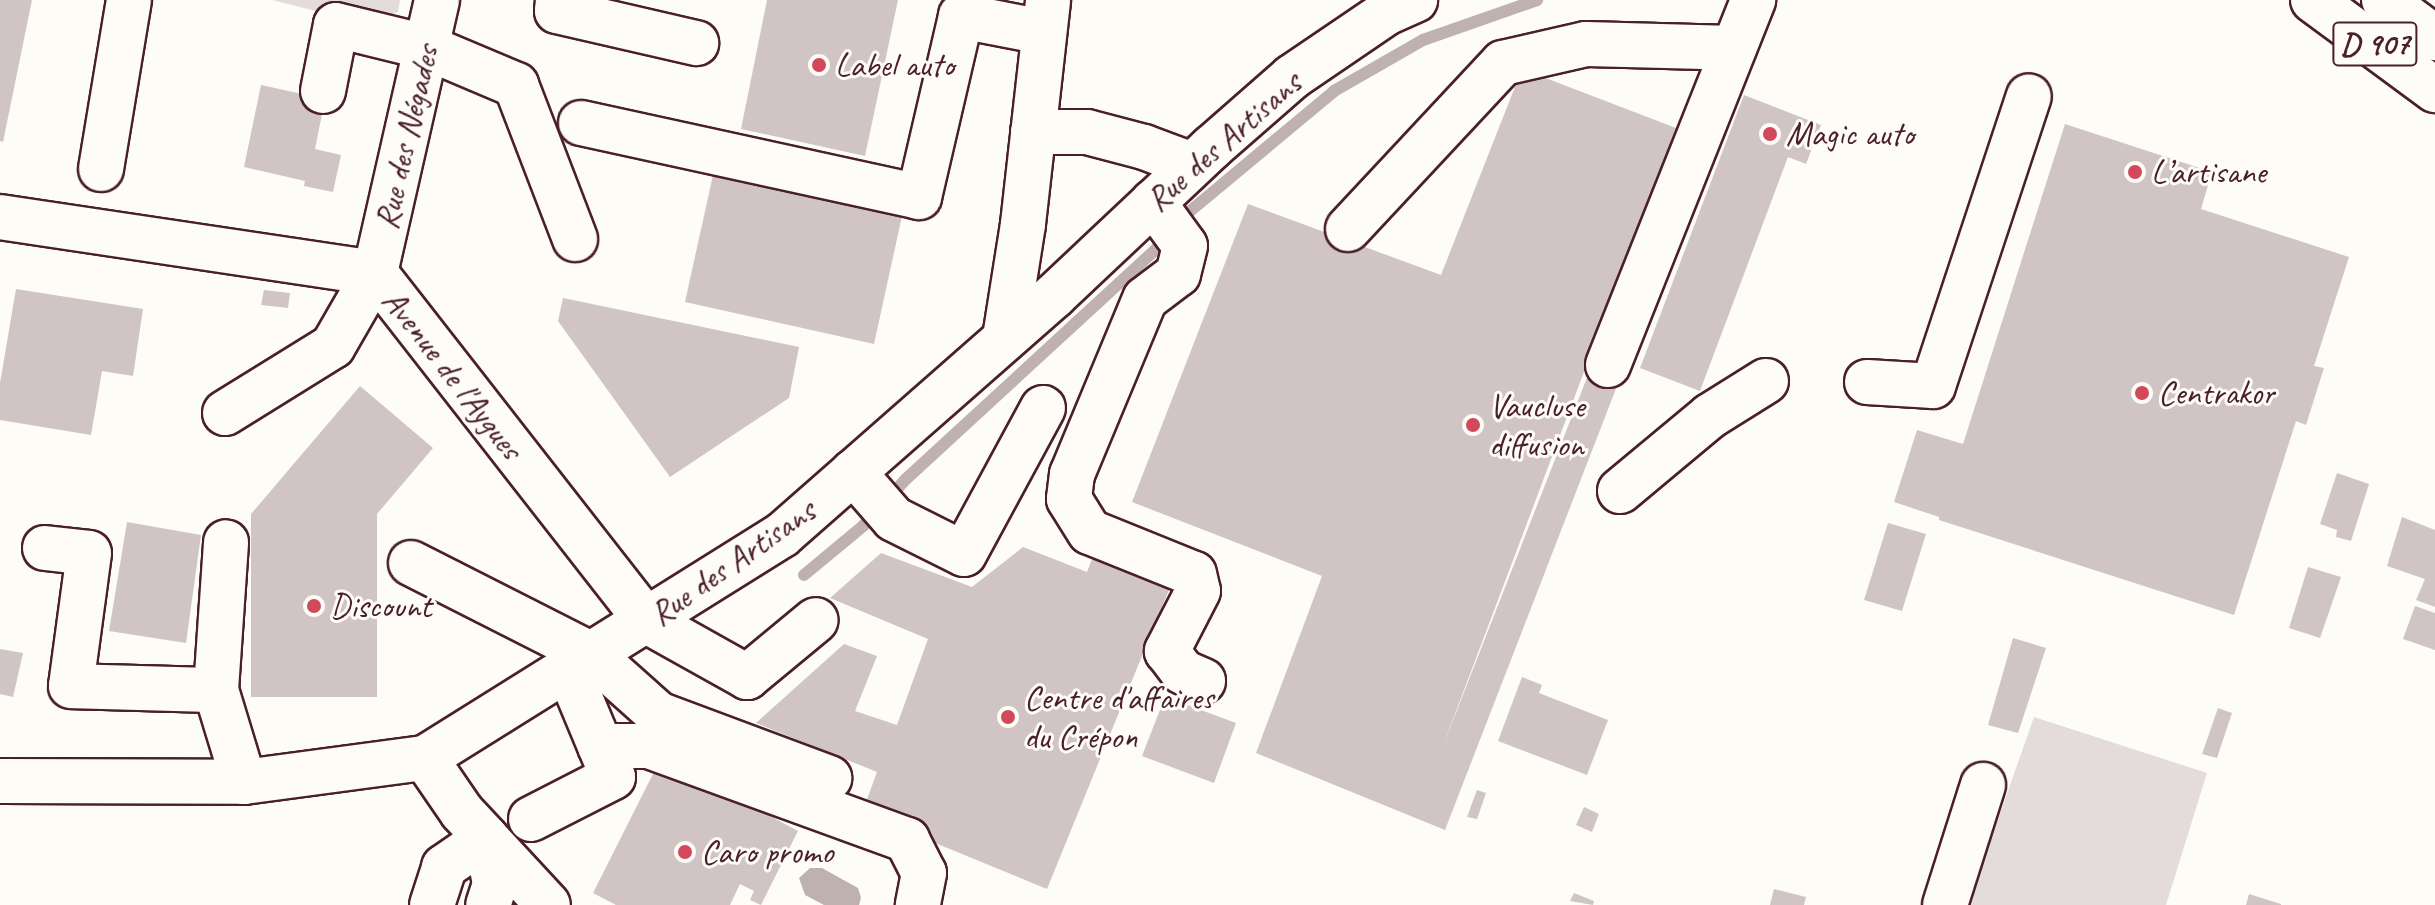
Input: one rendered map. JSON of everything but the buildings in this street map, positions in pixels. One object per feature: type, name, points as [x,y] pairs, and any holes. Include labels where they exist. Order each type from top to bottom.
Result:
[{"type":"street","points":[[101,169],[129,0]]},
{"type":"street","name":"Rue des Négades","points":[[225,413],[333,346],[375,273],[437,0]]},
{"type":"street","points":[[558,0],[557,11],[696,43]]},
{"type":"street","name":"Rue des Artisans","points":[[0,781],[244,782],[425,758],[782,535],[1005,338],[1292,77],[1386,13],[1415,0]]},
{"type":"street","points":[[1608,365],[1753,0]]},
{"type":"street","name":"D 907","points":[[2313,0],[2435,90]]},
{"type":"street","name":"D 907","points":[[2384,0],[2435,38]]},
{"type":"street","points":[[581,123],[919,197],[963,8],[1046,16],[1005,338]]},
{"type":"street","points":[[323,91],[336,25],[426,47],[516,85],[575,239]]},
{"type":"street","points":[[1348,229],[1503,63],[1586,44],[1734,48]]},
{"type":"street","points":[[1867,382],[1933,386],[2029,96]]},
{"type":"street","points":[[1033,132],[1087,132],[1144,147],[1192,165]]},
{"type":"street","points":[[1153,202],[1185,246],[1178,274],[1145,299],[1072,474],[1069,499],[1090,532],[1194,574],[1198,591],[1167,651],[1183,672],[1203,681]]},
{"type":"street","name":"Avenue de l'Aygues","points":[[0,217],[375,273],[647,621]]},
{"type":"street","points":[[1620,491],[1710,416],[1766,381]]},
{"type":"street","points":[[853,472],[894,519],[964,554],[1043,408]]},
{"type":"street","points":[[226,542],[216,690],[244,782]]},
{"type":"street","points":[[45,548],[89,553],[71,686],[216,690]]},
{"type":"street","points":[[411,563],[580,662],[658,714],[829,778]]},
{"type":"street","points":[[647,621],[747,677],[816,620]]},
{"type":"street","points":[[531,819],[613,777],[600,746],[580,662]]},
{"type":"street","points":[[600,746],[649,746],[907,840],[924,873],[918,905]]},
{"type":"street","points":[[425,758],[462,812],[548,905]]},
{"type":"street","points":[[1945,905],[1983,785]]},
{"type":"street","points":[[432,905],[444,867],[486,838]]},
{"type":"street","points":[[486,838],[495,884],[488,905]]},
{"type":"shaded area","points":[[272,0],[400,0],[398,12],[367,24]]},
{"type":"shaded area","points":[[2034,717],[2207,773],[2166,905],[1968,905]]},
{"type":"shaded area","points":[[810,868],[822,868],[858,888],[861,898],[859,905],[824,905],[805,895],[799,878]]},
{"type":"waterway","points":[[804,575],[863,526],[905,480],[1157,248],[1189,212],[1334,91],[1423,40],[1537,0]]},
{"type":"place","name":"Label auto","points":[[819,65]]},
{"type":"place","name":"Magic auto","points":[[1770,134]]},
{"type":"place","name":"L’artisane","points":[[2135,172]]},
{"type":"place","name":"Centrakor","points":[[2142,393]]},
{"type":"place","name":"Vaucluse diffusion","points":[[1473,425]]},
{"type":"place","name":"Discount","points":[[314,606]]},
{"type":"place","name":"Centre d'affaires du Crépon","points":[[1008,717]]},
{"type":"place","name":"Caro promo","points":[[685,852]]}]
